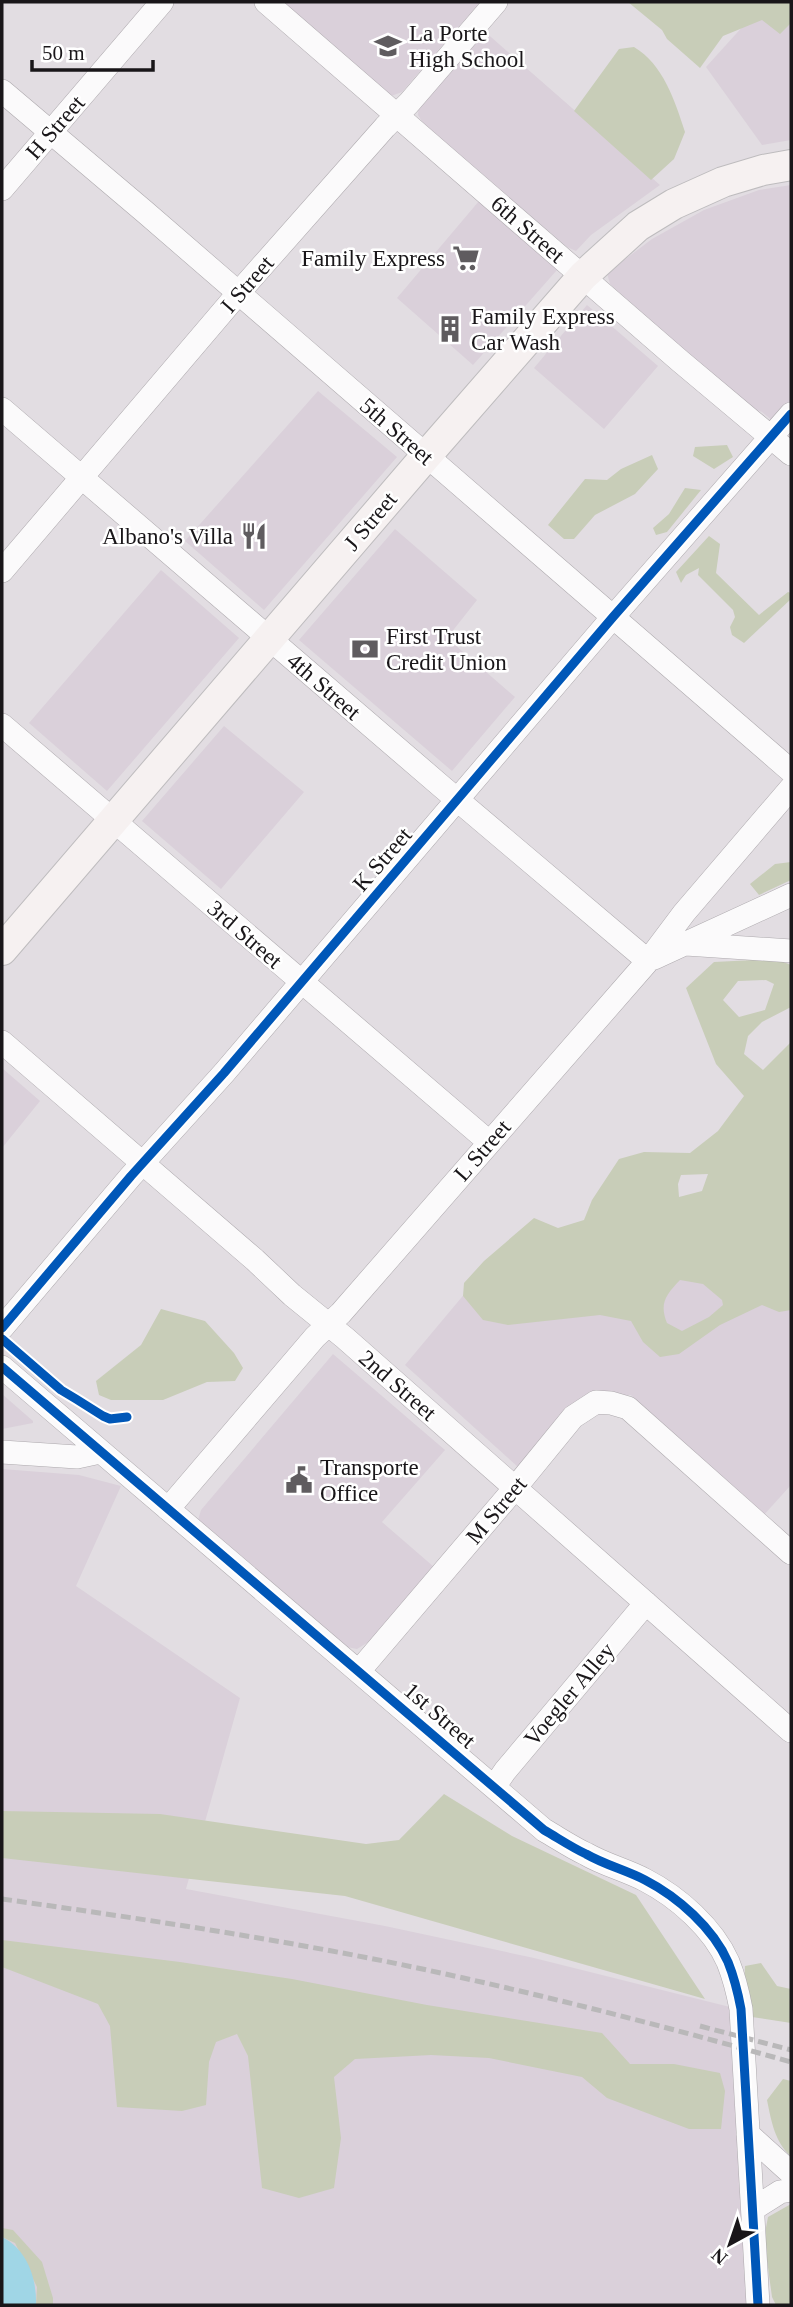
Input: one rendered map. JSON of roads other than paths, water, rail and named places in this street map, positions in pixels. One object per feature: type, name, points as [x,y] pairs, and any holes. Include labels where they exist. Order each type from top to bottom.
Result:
[{"type":"main road","name":"J Street","points":[[2,950],[583,276],[638,226],[674,204],[723,182],[791,165]]},
{"type":"street","name":"H Street","points":[[2,189],[162,2]]},
{"type":"street","name":"6th Street","points":[[266,2],[791,454]]},
{"type":"street","name":"I Street","points":[[2,570],[238,294],[496,2]]},
{"type":"street","name":"5th Street","points":[[2,91],[791,771]]},
{"type":"street","name":"4th Street","points":[[2,409],[648,961]]},
{"type":"street","name":"K Street","points":[[2,1328],[791,414]]},
{"type":"street","name":"3rd Street","points":[[2,725],[489,1142]]},
{"type":"street","name":"L Street","points":[[168,1509],[315,1337],[329,1325],[648,961],[684,913],[791,788]]},
{"type":"street","points":[[648,961],[791,895]]},
{"type":"street","points":[[685,944],[791,951]]},
{"type":"street","name":"2nd Street","points":[[2,1042],[255,1259],[292,1295],[791,1731]]},
{"type":"street","name":"1st Street","points":[[2,1367],[544,1830],[587,1856],[645,1880],[671,1895],[692,1913],[710,1935],[727,1959],[736,1983],[741,2009],[758,2305]]},
{"type":"street","name":"M Street","points":[[359,1671],[573,1417],[596,1402],[611,1402],[628,1408],[791,1553]]},
{"type":"street","points":[[2,1452],[77,1457],[100,1452]]},
{"type":"street","name":"Voegler Alley","points":[[494,1787],[646,1603]]},
{"type":"street","points":[[748,2134],[791,2173]]},
{"type":"street","points":[[753,2209],[780,2192],[791,2190]]},
{"type":"water","points":[[2,2237],[18,2249],[29,2266],[35,2285],[36,2305],[2,2305]]},
{"type":"railway","points":[[2,1899],[194,1927],[384,1961],[589,2008],[791,2062]]},
{"type":"railway","points":[[700,2026],[791,2050]]},
{"type":"place","name":"La Porte High School","points":[[388,46]]},
{"type":"place","name":"Family Express","points":[[466,258]]},
{"type":"place","name":"Family Express Car Wash","points":[[450,329]]},
{"type":"place","name":"Albano's Villa","points":[[254,536]]},
{"type":"place","name":"First Trust Credit Union","points":[[365,649]]},
{"type":"place","name":"Transporte Office","points":[[299,1480]]}]
